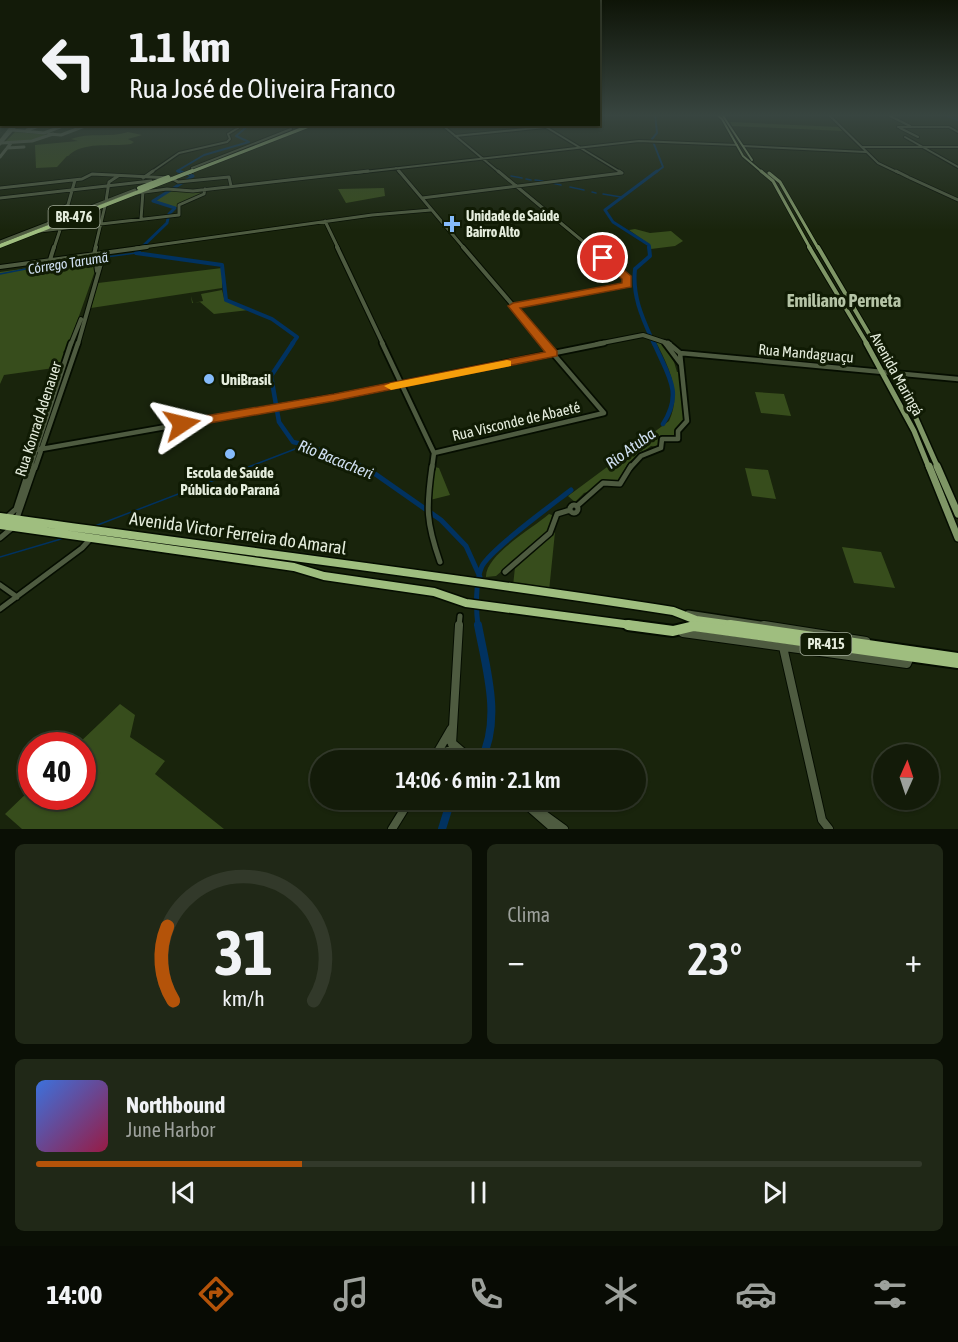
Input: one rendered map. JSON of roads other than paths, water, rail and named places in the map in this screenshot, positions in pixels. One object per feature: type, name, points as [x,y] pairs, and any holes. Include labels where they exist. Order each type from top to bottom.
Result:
[{"type":"highway","name":"BR-476","points":[[0,245],[20,235],[136,192],[162,178],[198,169],[236,153]]},
{"type":"highway","name":"BR-476","points":[[143,188],[172,180],[192,168],[237,153]]},
{"type":"highway","name":"BR-476","points":[[0,245],[54,222],[136,192]]},
{"type":"highway","points":[[44,225],[54,222]]},
{"type":"highway","points":[[20,235],[32,234]]},
{"type":"highway","name":"Avenida Victor Ferreira do Amaral","points":[[1,520],[92,534],[489,582],[530,591],[673,611],[696,620],[958,658]]},
{"type":"highway","name":"Avenida Victor Ferreira do Amaral","points":[[92,534],[294,567],[324,576],[434,592],[466,603],[673,631]]},
{"type":"highway","name":"PR-415","points":[[673,631],[694,626],[909,660],[958,663]]},
{"type":"main road","points":[[742,155],[748,155]]},
{"type":"main road","name":"Avenida Maringá","points":[[742,155],[772,180],[829,283],[870,349],[914,430],[958,538]]},
{"type":"main road","name":"Avenida Maringá","points":[[748,155],[778,180],[892,373],[906,398],[958,514]]},
{"type":"main road","points":[[750,162],[755,163]]},
{"type":"main road","points":[[780,194],[787,194]]},
{"type":"main road","points":[[786,204],[793,204]]},
{"type":"main road","points":[[795,221],[803,222]]},
{"type":"main road","points":[[801,231],[808,232]]},
{"type":"main road","points":[[822,270],[830,271]]},
{"type":"main road","points":[[829,283],[838,284]]},
{"type":"main road","points":[[870,349],[878,350]]},
{"type":"main road","points":[[895,396],[902,400],[906,398]]},
{"type":"street","points":[[143,178],[180,153]]},
{"type":"street","points":[[228,156],[238,153]]},
{"type":"street","points":[[474,153],[628,279],[627,286],[513,306]]},
{"type":"street","points":[[0,198],[108,186],[206,189],[534,153]]},
{"type":"street","points":[[422,198],[622,173],[589,153]]},
{"type":"street","points":[[845,153],[868,154],[880,164],[958,199]]},
{"type":"street","points":[[933,153],[958,167]]},
{"type":"street","points":[[396,168],[553,354]]},
{"type":"street","points":[[0,188],[75,180],[92,174],[162,178],[182,182],[229,177],[231,186]]},
{"type":"street","points":[[106,201],[110,181],[118,176]]},
{"type":"street","points":[[141,219],[143,188],[155,179]]},
{"type":"street","points":[[66,212],[75,180]]},
{"type":"street","points":[[40,231],[179,215],[179,205],[205,194],[206,189]]},
{"type":"street","points":[[20,235],[136,192]]},
{"type":"street","points":[[0,245],[136,192]]},
{"type":"street","points":[[61,209],[69,205]]},
{"type":"street","points":[[94,254],[105,206]]},
{"type":"street","points":[[48,263],[56,268],[81,264],[145,245],[379,214],[431,210]]},
{"type":"street","points":[[324,221],[434,453],[426,516],[440,562]]},
{"type":"street","points":[[48,263],[60,229]]},
{"type":"street","points":[[0,267],[48,263],[94,254],[103,257]]},
{"type":"street","name":"Rua Konrad Adenauer","points":[[15,523],[103,257]]},
{"type":"street","name":"Rua Konrad Adenauer","points":[[72,350],[99,267],[93,263],[81,264]]},
{"type":"street","points":[[39,449],[282,407],[646,336],[659,339],[674,347],[679,357],[687,421],[678,431],[678,440],[662,439],[661,448],[651,449],[633,462],[620,484],[603,483],[599,490],[588,494],[577,506],[572,506],[570,510],[557,514],[550,533],[505,572]]},
{"type":"street","points":[[659,339],[679,357]]},
{"type":"street","points":[[667,347],[674,347]]},
{"type":"street","name":"Rua Visconde de Abaeté","points":[[434,453],[604,413],[553,354]]},
{"type":"street","name":"Rua Mandaguaçu","points":[[679,357],[688,355],[958,379]]},
{"type":"street","name":"Rua Konrad Adenauer","points":[[1,520],[16,510],[39,449]]},
{"type":"street","points":[[0,538],[15,523]]},
{"type":"street","points":[[0,609],[82,548],[92,534]]},
{"type":"street","points":[[0,585],[17,597]]},
{"type":"street","points":[[442,750],[446,745],[452,727],[461,632],[460,616]]},
{"type":"street","points":[[673,631],[783,647],[909,660]]},
{"type":"street","points":[[783,647],[822,820],[829,829]]},
{"type":"street","points":[[446,745],[455,750]]},
{"type":"street","points":[[393,829],[404,810]]},
{"type":"street","points":[[533,810],[554,829]]},
{"type":"street","points":[[536,810],[564,829]]},
{"type":"waterway","name":"Rio Bacacheri","points":[[183,173],[177,171],[212,153]]},
{"type":"waterway","name":"Rio Atuba","points":[[655,173],[663,167],[657,153]]},
{"type":"waterway","name":"Rio Bacacheri","points":[[141,248],[167,223],[169,214],[175,208],[153,201],[193,176],[178,171]]},
{"type":"waterway","name":"Rio Atuba","points":[[649,247],[613,222],[605,210],[657,171]]},
{"type":"waterway","points":[[511,176],[522,178]]},
{"type":"waterway","points":[[526,179],[531,180]]},
{"type":"waterway","points":[[535,180],[543,181]]},
{"type":"waterway","points":[[552,183],[561,185]]},
{"type":"waterway","points":[[570,187],[584,190]]},
{"type":"waterway","points":[[592,192],[596,193]]},
{"type":"waterway","points":[[603,194],[621,197]]},
{"type":"waterway","name":"Rio Bacacheri","points":[[143,247],[136,253],[222,265],[226,300],[272,319],[297,337],[292,344]]},
{"type":"waterway","name":"Rio Atuba","points":[[649,247],[650,256],[635,269],[635,289],[639,308],[654,344]]},
{"type":"waterway","name":"Córrego Tarumã","points":[[60,263],[136,253]]},
{"type":"waterway","name":"Córrego Tarumã","points":[[0,274],[46,265]]},
{"type":"waterway","name":"Rio Bacacheri","points":[[293,343],[271,376],[279,422],[293,442],[310,446],[364,468]]},
{"type":"waterway","name":"Rio Atuba","points":[[654,343],[668,374],[673,392],[669,413],[663,424]]},
{"type":"waterway","points":[[95,526],[303,446]]},
{"type":"waterway","name":"Rio Bacacheri","points":[[360,466],[371,471],[441,520],[466,546],[479,576]]},
{"type":"waterway","name":"Rio Atuba","points":[[479,576],[482,566],[497,549],[571,490]]},
{"type":"waterway","points":[[0,557],[61,539]]},
{"type":"waterway","name":"Rio Atuba","points":[[478,626],[477,588],[479,576]]},
{"type":"waterway","name":"Rio Atuba","points":[[478,625],[488,676],[491,711],[491,728],[485,750]]},
{"type":"waterway","name":"Rio Atuba","points":[[442,829],[448,810]]},
{"type":"place","name":"Unidade de Saúde Bairro Alto","points":[[452,224]]},
{"type":"place","name":"UniBrasil","points":[[209,379]]},
{"type":"place","name":"Escola de Saúde Pública do Paraná","points":[[230,454]]},
{"type":"district","name":"Emiliano Perneta","points":[[844,300]]}]
